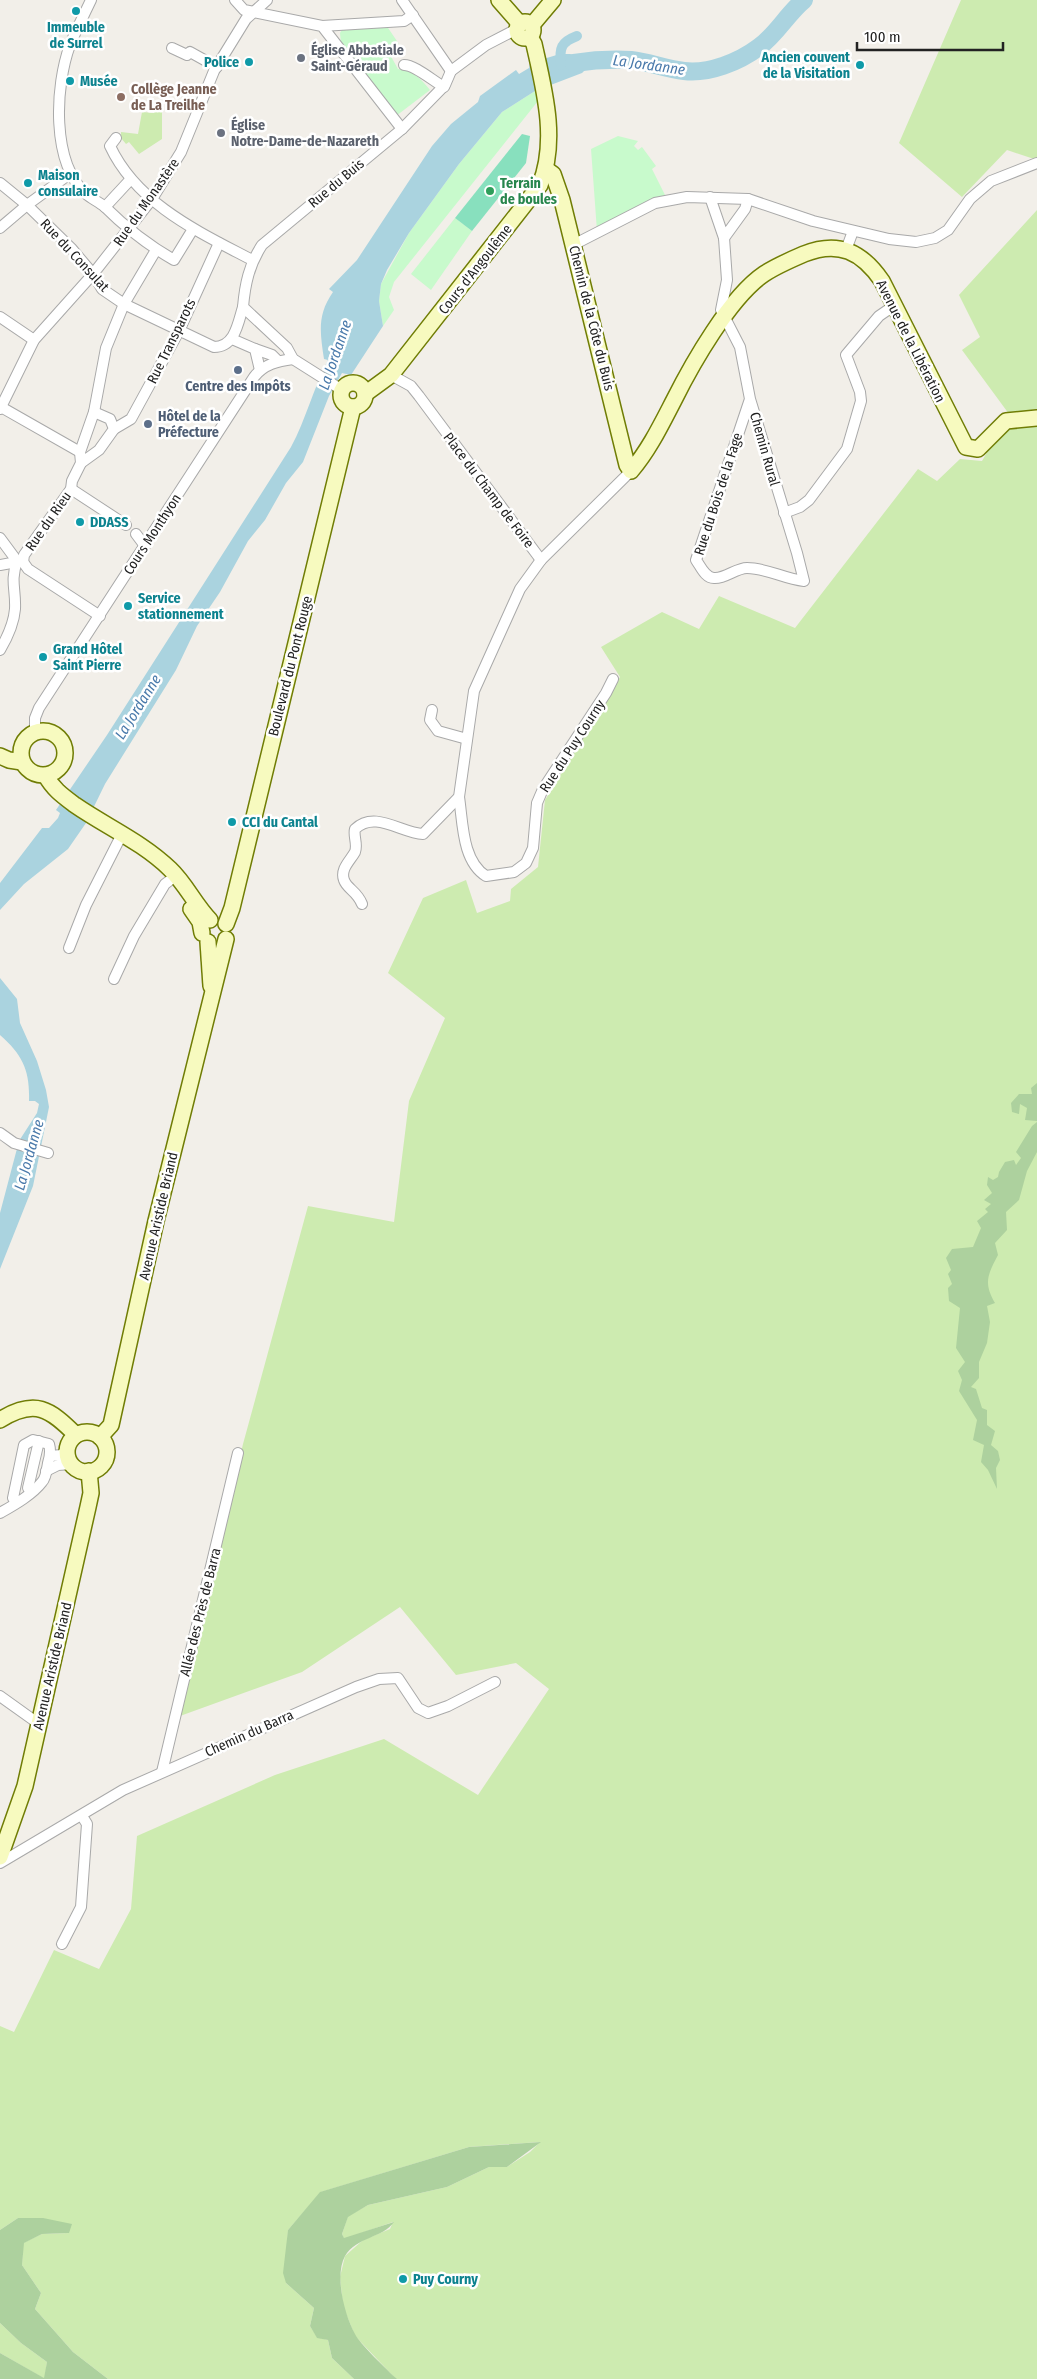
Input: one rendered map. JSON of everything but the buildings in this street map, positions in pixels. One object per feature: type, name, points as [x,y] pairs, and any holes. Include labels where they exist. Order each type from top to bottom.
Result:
[{"type":"main road","points":[[499,0],[525,29],[553,0]]},
{"type":"main road","name":"Cours d'Angoulême","points":[[365,394],[391,375],[540,185],[546,169],[548,113],[545,90],[536,56],[525,29]]},
{"type":"main road","name":"Chemin de la Côte du Buis","points":[[546,169],[553,174],[562,200],[627,465],[631,471]]},
{"type":"main road","points":[[631,471],[645,455],[695,358],[745,290],[763,275],[786,261],[810,251],[830,248],[846,250]]},
{"type":"main road","name":"Avenue de la Libération","points":[[846,250],[871,266],[895,305],[966,447],[978,449],[1006,421],[1037,418]]},
{"type":"main road","points":[[350,384],[357,384],[365,394],[363,402],[353,407],[342,402],[339,388],[350,384]]},
{"type":"main road","name":"Boulevard du Pont Rouge","points":[[226,931],[353,407]]},
{"type":"main road","points":[[0,748],[21,756],[32,773],[46,776],[63,764],[65,750],[63,744],[54,734],[35,732],[23,742],[21,756]]},
{"type":"main road","points":[[0,756],[9,760],[21,756]]},
{"type":"main road","name":"Avenue Aristide Briand","points":[[46,776],[59,794],[165,865],[181,881],[205,926],[211,993]]},
{"type":"main road","name":"Avenue Aristide Briand","points":[[120,836],[169,881],[205,926]]},
{"type":"main road","points":[[148,862],[165,865]]},
{"type":"main road","points":[[169,881],[176,882],[190,901],[205,926],[217,944],[226,931],[219,919],[205,926]]},
{"type":"main road","name":"Avenue Aristide Briand","points":[[100,1437],[111,1425],[156,1221],[211,993],[218,976],[226,931]]},
{"type":"main road","points":[[0,1420],[11,1413],[28,1409],[42,1409],[56,1415],[72,1441]]},
{"type":"main road","points":[[88,1432],[100,1437],[107,1448],[105,1461],[101,1466],[89,1471],[83,1471],[72,1464],[67,1452],[72,1441],[88,1432]]},
{"type":"main road","name":"Avenue Aristide Briand","points":[[2,1849],[25,1786],[91,1493],[89,1471]]},
{"type":"street","points":[[91,0],[70,46],[62,80],[59,124],[64,151],[71,173],[86,194],[105,207],[128,229],[156,250],[174,260],[193,229]]},
{"type":"street","points":[[234,0],[244,10],[322,26],[404,22],[413,16]]},
{"type":"street","name":"Rue du Monastère","points":[[1,402],[34,340],[94,274],[152,199],[181,152],[216,69],[246,19],[255,13],[267,0]]},
{"type":"street","points":[[402,0],[451,71]]},
{"type":"street","points":[[322,26],[402,128]]},
{"type":"street","name":"Rue du Buis","points":[[232,339],[243,308],[252,260],[262,245],[402,128],[444,87],[451,71],[486,45],[525,29]]},
{"type":"street","points":[[172,48],[187,55],[190,52],[216,69]]},
{"type":"street","points":[[404,65],[411,65],[424,76],[444,87]]},
{"type":"street","points":[[116,138],[110,146],[130,180],[193,229],[252,260]]},
{"type":"street","points":[[574,245],[655,203],[687,197],[748,199],[813,221],[889,239],[916,242],[936,238],[948,230],[970,199],[983,186],[1037,163]]},
{"type":"street","points":[[0,228],[27,205],[71,173]]},
{"type":"street","points":[[105,207],[130,180]]},
{"type":"street","name":"Rue du Consulat","points":[[0,183],[27,205],[94,274],[102,289],[124,304],[214,347],[219,347],[232,339]]},
{"type":"street","points":[[710,198],[724,238],[727,280],[721,310],[725,318]]},
{"type":"street","points":[[724,238],[745,209],[748,199]]},
{"type":"street","points":[[846,250],[853,231]]},
{"type":"street","name":"Rue Transparots","points":[[80,458],[99,450],[114,430],[131,419],[179,330],[219,243]]},
{"type":"street","name":"Rue du Rieu","points":[[0,650],[13,619],[15,608],[12,576],[24,555],[72,488],[73,476],[94,412],[106,348],[124,304],[156,250]]},
{"type":"street","points":[[784,513],[800,507],[809,500],[847,449],[861,401],[860,392],[846,355],[880,316],[895,305]]},
{"type":"street","points":[[243,308],[287,348],[293,359],[339,388]]},
{"type":"street","points":[[0,317],[34,340]]},
{"type":"street","name":"Chemin Rural","points":[[725,318],[740,347],[750,399],[804,581]]},
{"type":"street","points":[[232,339],[272,355],[278,361]]},
{"type":"street","points":[[255,349],[260,370],[278,361],[293,359]]},
{"type":"street","name":"Cours Monthyon","points":[[35,732],[35,718],[39,708],[260,370]]},
{"type":"street","name":"Place du Champ de Foire","points":[[391,375],[411,386],[541,560],[631,471]]},
{"type":"street","name":"Rue du Bois de la Fage","points":[[750,399],[696,560],[706,576],[715,579],[744,568],[758,569],[791,580],[804,581]]},
{"type":"street","points":[[1,402],[80,458]]},
{"type":"street","points":[[94,412],[110,419],[114,430]]},
{"type":"street","points":[[72,488],[126,524]]},
{"type":"street","points":[[136,534],[145,546]]},
{"type":"street","points":[[0,538],[28,569],[100,616]]},
{"type":"street","name":"Rue du Puy Courny","points":[[541,560],[520,589],[474,692],[459,797],[466,846],[477,870],[486,876],[514,872],[526,863],[533,848],[537,803],[543,789],[606,693],[612,679]]},
{"type":"street","points":[[0,565],[20,561]]},
{"type":"street","points":[[432,710],[430,720],[438,731],[467,740]]},
{"type":"street","points":[[362,904],[358,894],[346,886],[343,878],[344,868],[355,851],[355,828],[361,823],[374,821],[393,825],[414,834],[423,834],[459,797]]},
{"type":"street","points":[[68,948],[86,905],[120,836]]},
{"type":"street","points":[[114,979],[134,936],[164,884],[169,881]]},
{"type":"street","points":[[0,1130],[14,1143],[48,1154]]},
{"type":"street","points":[[0,1513],[16,1503],[35,1489],[46,1471],[50,1456],[49,1444],[39,1441],[27,1441],[24,1445],[13,1498],[16,1503]]},
{"type":"street","points":[[35,1489],[28,1488],[39,1441]]},
{"type":"street","points":[[50,1456],[62,1455],[72,1441]]},
{"type":"street","name":"Allée des Près de Barra","points":[[162,1772],[238,1453]]},
{"type":"street","points":[[46,1471],[58,1465],[72,1464]]},
{"type":"street","name":"Chemin du Barra","points":[[0,1863],[123,1790],[294,1712],[379,1679],[394,1677],[402,1681],[418,1708],[428,1714],[495,1682]]},
{"type":"street","points":[[0,1696],[39,1724]]},
{"type":"street","points":[[62,1944],[81,1907],[86,1824],[82,1816]]},
{"type":"green space","points":[[961,0],[1037,0],[1037,160],[1007,150],[962,197],[899,143]]},
{"type":"green space","points":[[386,25],[399,44],[388,51],[398,69],[412,73],[430,90],[396,116],[341,43],[340,33],[343,28]]},
{"type":"green space","points":[[535,91],[538,101],[394,282],[389,297],[394,310],[383,326],[379,301],[381,284],[409,233],[459,164],[502,112]]},
{"type":"green space","points":[[155,107],[162,108],[162,139],[139,154],[129,142],[126,144],[121,138],[121,132],[138,134],[142,112],[154,113]]},
{"type":"green space","name":"Terrain de boules","points":[[522,134],[530,136],[526,163],[472,231],[455,218]]},
{"type":"green space","points":[[618,136],[638,141],[634,146],[638,150],[642,147],[656,166],[652,169],[666,197],[597,231],[591,149]]},
{"type":"green space","points":[[1037,210],[1037,2379],[396,2379],[355,2336],[343,2306],[340,2277],[345,2256],[363,2240],[390,2229],[393,2222],[344,2239],[342,2234],[348,2216],[368,2205],[447,2187],[489,2167],[507,2167],[530,2152],[540,2142],[469,2147],[321,2192],[288,2230],[286,2283],[314,2308],[310,2326],[317,2337],[328,2340],[332,2358],[354,2379],[108,2379],[73,2352],[35,2309],[41,2293],[22,2265],[23,2243],[42,2234],[69,2233],[18,2218],[0,2230],[0,2026],[14,2032],[54,1950],[99,1969],[131,1909],[137,1836],[275,1775],[384,1739],[478,1795],[549,1689],[516,1663],[456,1675],[400,1607],[302,1672],[180,1716],[243,1444],[308,1206],[394,1222],[409,1101],[445,1018],[388,973],[423,898],[466,880],[477,913],[510,901],[511,889],[538,867],[545,800],[620,677],[601,647],[662,612],[699,629],[719,596],[795,628],[918,469],[937,481],[960,459],[982,461],[1009,414],[962,350],[980,337],[959,295]]},
{"type":"green space","points":[[455,218],[472,231],[431,290],[411,274]]},
{"type":"green space","points":[[1037,1083],[1037,1121],[1025,1120],[1027,1108],[1020,1104],[1019,1114],[1012,1112],[1011,1103],[1019,1094],[1032,1094],[1031,1088]]},
{"type":"green space","points":[[1037,1122],[1037,1152],[1027,1171],[1019,1200],[1006,1212],[1007,1230],[995,1243],[998,1255],[989,1273],[988,1284],[995,1303],[987,1306],[990,1322],[987,1343],[979,1362],[979,1378],[971,1387],[976,1389],[982,1408],[987,1410],[987,1425],[995,1431],[991,1445],[998,1451],[1000,1460],[996,1468],[997,1489],[988,1470],[981,1462],[984,1445],[973,1440],[977,1420],[959,1391],[962,1380],[958,1371],[965,1362],[956,1348],[960,1308],[949,1301],[948,1288],[952,1284],[948,1274],[951,1270],[946,1258],[952,1249],[973,1247],[981,1228],[977,1221],[988,1212],[985,1209],[991,1204],[984,1200],[992,1193],[987,1185],[988,1177],[993,1180],[998,1177],[1005,1162],[1014,1160],[1016,1165],[1021,1158],[1016,1152],[1032,1126]]},
{"type":"green space","points":[[541,2142],[507,2167],[489,2167],[447,2187],[368,2205],[348,2217],[342,2234],[344,2238],[394,2222],[383,2231],[362,2241],[350,2250],[342,2264],[341,2285],[345,2307],[355,2334],[397,2379],[354,2379],[332,2358],[328,2340],[317,2338],[310,2326],[314,2308],[286,2283],[283,2273],[288,2230],[320,2192],[469,2147]]},
{"type":"green space","points":[[18,2218],[43,2218],[72,2224],[69,2233],[42,2234],[24,2243],[22,2265],[41,2293],[35,2309],[73,2352],[108,2379],[0,2379],[0,2353],[44,2378],[47,2362],[21,2343],[0,2323],[0,2230]]},
{"type":"green space","points":[[0,2323],[21,2343],[47,2362],[45,2379],[0,2353]]},
{"type":"water","points":[[560,54],[596,59],[582,73],[535,91],[502,112],[459,164],[409,233],[381,284],[379,301],[383,326],[351,375],[342,373],[329,396],[303,462],[286,483],[265,520],[248,541],[220,592],[197,626],[176,670],[105,784],[86,823],[68,849],[24,884],[0,910],[0,883],[42,828],[49,828],[58,818],[60,813],[56,810],[107,735],[291,447],[328,360],[324,359],[321,324],[324,308],[333,292],[329,289],[357,260],[432,146],[451,124],[478,102],[480,96],[516,70],[519,74],[529,68],[530,63]]},
{"type":"water","points":[[0,978],[17,999],[20,1023],[37,1061],[49,1107],[33,1186],[0,1269],[0,1213],[19,1141],[37,1113],[39,1104],[35,1101],[29,1101],[28,1081],[24,1064],[8,1042],[0,1035]]},
{"type":"waterway","name":"La Jordanne","points":[[574,63],[602,60],[631,60],[684,71],[713,69],[742,58],[759,47],[804,0]]},
{"type":"waterway","points":[[561,65],[560,54],[562,46],[577,36]]},
{"type":"place","name":"Immeuble de Surrel","points":[[76,11]]},
{"type":"place","name":"Église Abbatiale Saint-Géraud","points":[[301,58]]},
{"type":"place","name":"Police","points":[[249,62]]},
{"type":"place","name":"Ancien couvent de la Visitation","points":[[860,65]]},
{"type":"place","name":"Musée","points":[[70,81]]},
{"type":"place","name":"Collège Jeanne de La Treilhe","points":[[121,97]]},
{"type":"place","name":"Église Notre-Dame-de-Nazareth","points":[[221,133]]},
{"type":"place","name":"Maison consulaire","points":[[28,183]]},
{"type":"place","name":"Terrain de boules","points":[[490,191]]},
{"type":"place","name":"Centre des Impôts","points":[[238,370]]},
{"type":"place","name":"Hôtel de la Préfecture","points":[[148,424]]},
{"type":"place","name":"DDASS","points":[[80,522]]},
{"type":"place","name":"Service stationnement","points":[[128,606]]},
{"type":"place","name":"Grand Hôtel Saint Pierre","points":[[43,657]]},
{"type":"place","name":"CCI du Cantal","points":[[232,822]]},
{"type":"place","name":"Puy Courny","points":[[403,2279]]}]
